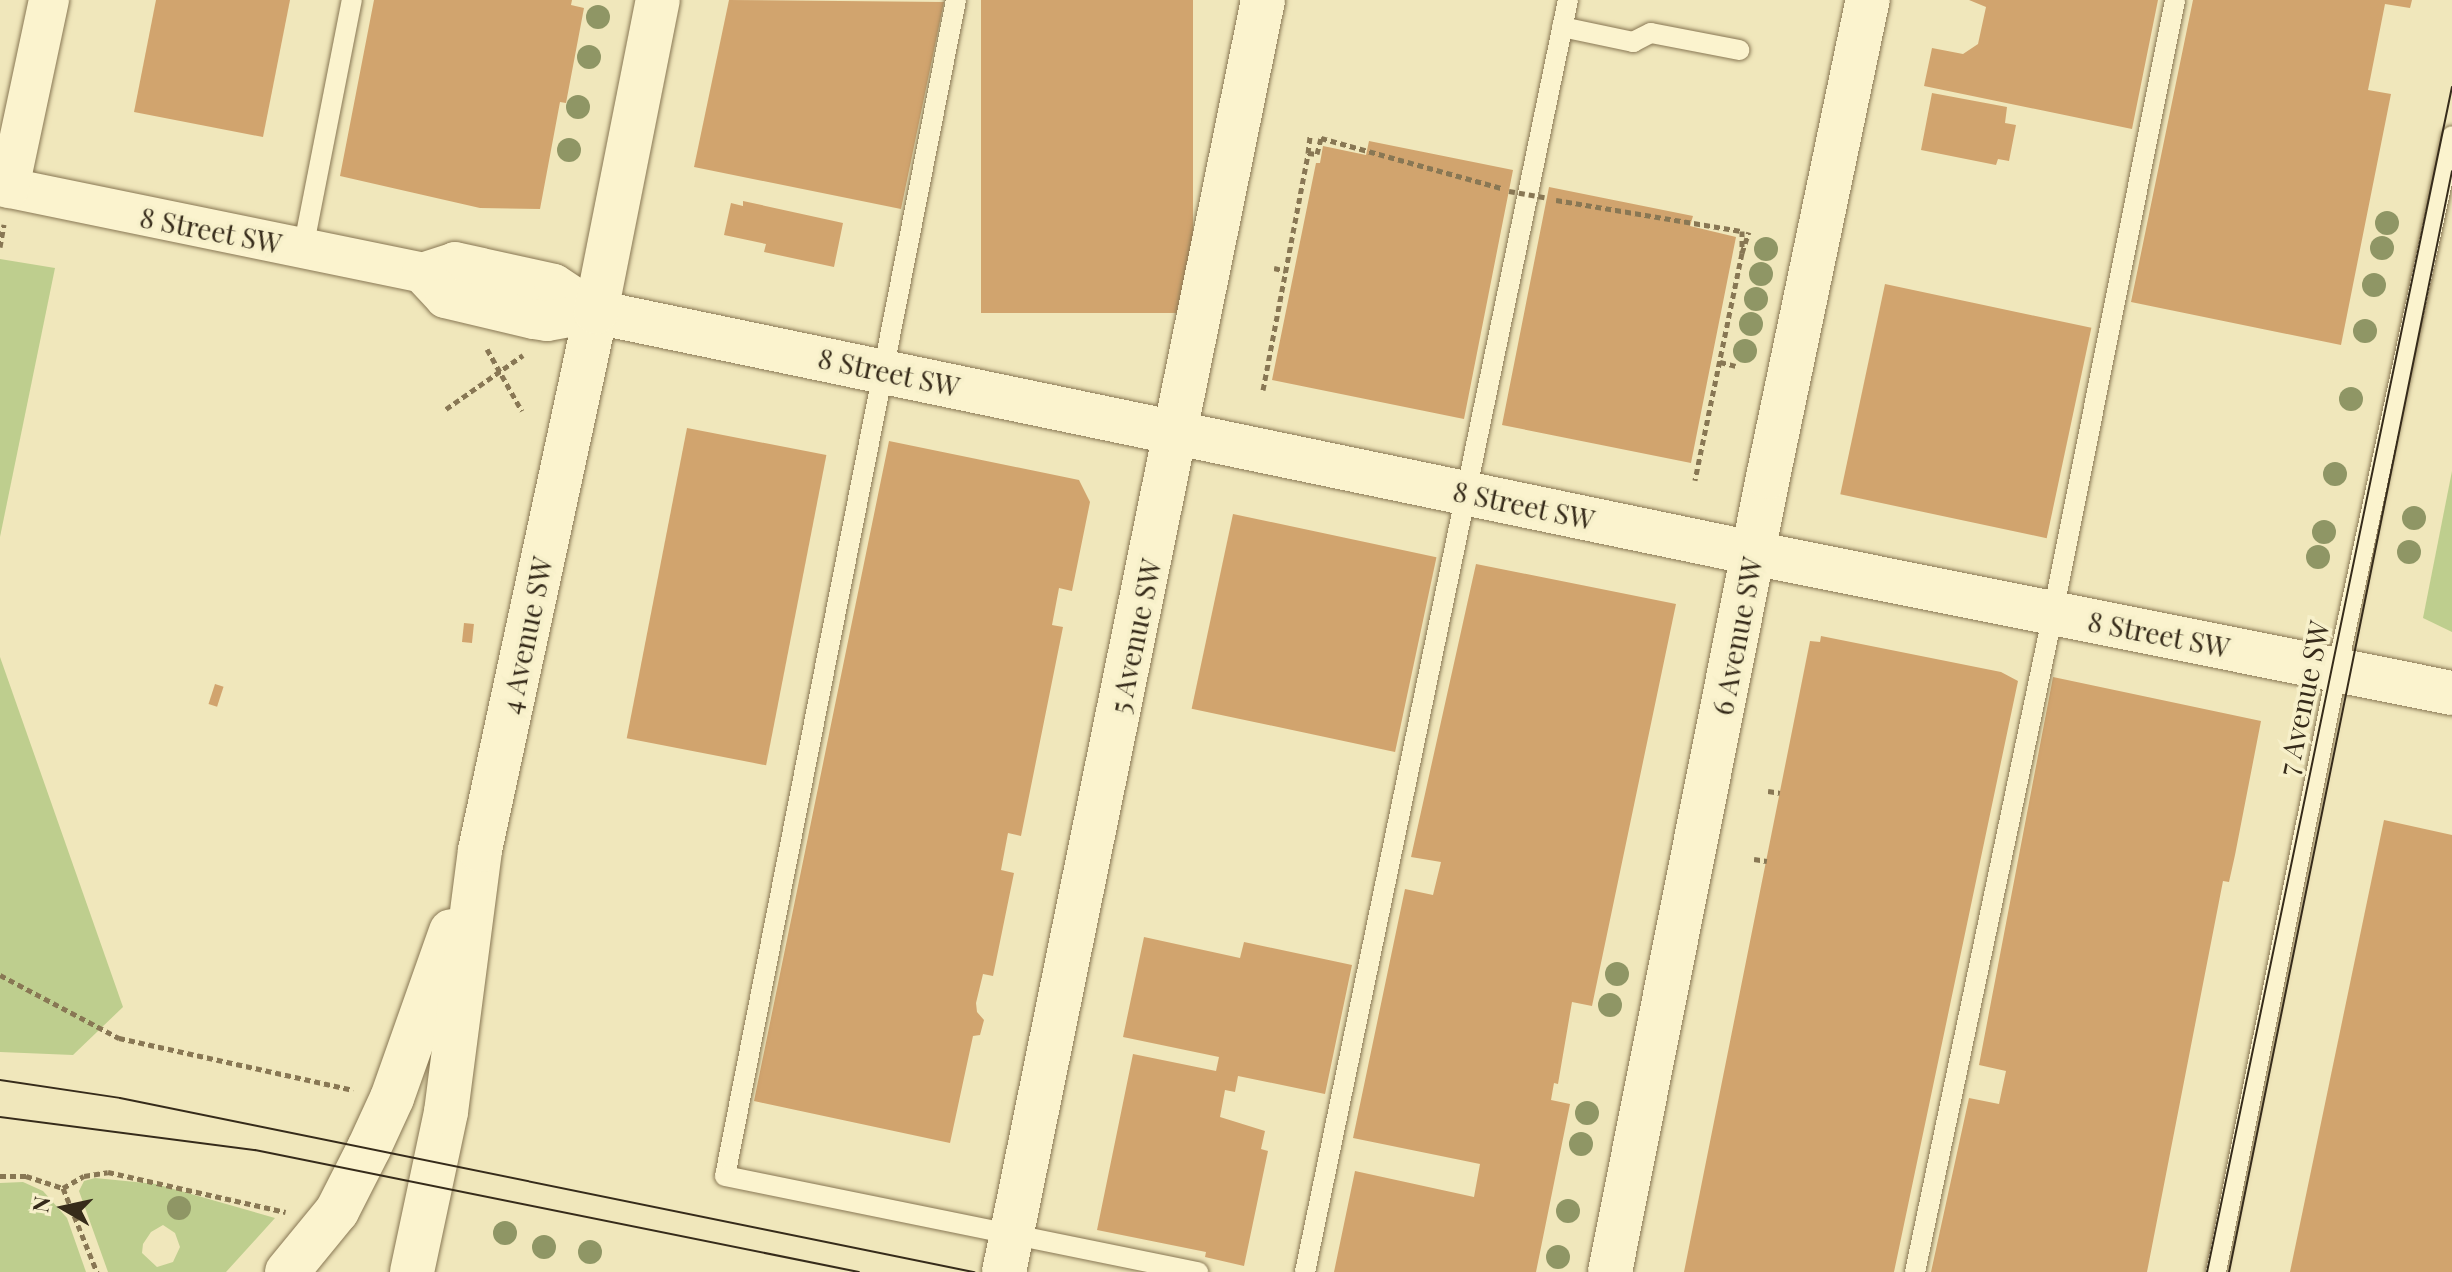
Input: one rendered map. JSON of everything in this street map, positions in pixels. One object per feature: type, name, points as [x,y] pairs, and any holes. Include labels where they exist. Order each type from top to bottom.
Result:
[{"type":"main road","name":"4 Avenue SW","points":[[412,1272],[446,1112],[480,850],[596,312],[658,0]]},
{"type":"main road","name":"5 Avenue SW","points":[[1007,1252],[1263,0]]},
{"type":"main road","name":"6 Avenue SW","points":[[1610,1272],[1753,553],[1868,0]]},
{"type":"main road","name":"8 Street SW","points":[[596,312],[1753,553],[2452,693]]},
{"type":"main road","points":[[287,1272],[337,1211],[392,1098],[480,850]]},
{"type":"street","points":[[5,187],[49,0]]},
{"type":"street","name":"8 Street SW","points":[[5,187],[422,273],[455,262],[554,284],[596,312]]},
{"type":"lane","points":[[303,249],[352,0]]},
{"type":"lane","points":[[956,0],[725,1176],[1007,1252],[1198,1272]]},
{"type":"lane","points":[[1305,1272],[1568,0]]},
{"type":"lane","points":[[1915,1272],[2053,613],[2175,0]]},
{"type":"lane","points":[[1562,27],[1633,42],[1651,33],[1739,50]]},
{"type":"lane","name":"7 Avenue SW","points":[[2216,1272],[2337,670],[2452,136]]},
{"type":"path","points":[[1263,390],[1310,136]]},
{"type":"path","points":[[1308,153],[1317,154],[1321,138],[1509,191],[1742,231],[1742,253]]},
{"type":"path","points":[[1695,480],[1749,232]]},
{"type":"path","points":[[1274,268],[1286,271]]},
{"type":"path","points":[[479,336],[522,411]]},
{"type":"path","points":[[446,409],[501,373],[529,350]]},
{"type":"path","points":[[1720,362],[1736,366]]},
{"type":"path","points":[[1768,791],[1780,793]]},
{"type":"path","points":[[1754,859],[1767,861]]},
{"type":"path","points":[[0,975],[119,1038],[362,1092]]},
{"type":"path","points":[[0,1176],[26,1176],[63,1188],[84,1176],[108,1172],[291,1213]]},
{"type":"path","points":[[63,1188],[97,1272]]},
{"type":"green space","points":[[0,259],[55,268],[0,537]]},
{"type":"green space","points":[[2452,471],[2452,632],[2423,618]]},
{"type":"green space","points":[[0,657],[123,1007],[73,1055],[0,1052]]},
{"type":"green space","points":[[95,1178],[156,1184],[275,1218],[226,1272],[108,1272],[79,1191],[84,1181]],"holes":[[[163,1225],[175,1233],[180,1247],[173,1262],[157,1267],[142,1253],[143,1244],[151,1232]]]},
{"type":"green space","points":[[23,1182],[43,1191],[67,1218],[86,1272],[0,1272],[0,1183]]},
{"type":"building","points":[[156,0],[290,0],[263,137],[134,112]]},
{"type":"building","points":[[374,0],[572,0],[571,5],[584,8],[566,103],[560,102],[540,209],[480,208],[340,176]]},
{"type":"building","points":[[729,0],[944,2],[901,209],[694,167]]},
{"type":"building","points":[[981,0],[1193,0],[1193,313],[981,313]]},
{"type":"building","points":[[1969,0],[2158,0],[2132,129],[1924,86],[1932,48],[1963,54],[1978,44],[1986,7]]},
{"type":"building","points":[[2193,0],[2412,0],[2410,8],[2385,4],[2368,90],[2391,94],[2341,345],[2131,302]]},
{"type":"building","points":[[1932,93],[2007,107],[2005,123],[2016,125],[2009,161],[1998,159],[1996,165],[1921,150]]},
{"type":"building","points":[[1369,141],[1513,170],[1464,419],[1272,380],[1316,163],[1320,163],[1323,146],[1366,155]]},
{"type":"building","points":[[1549,187],[1693,216],[1690,226],[1736,237],[1691,463],[1502,425]]},
{"type":"building","points":[[743,201],[843,223],[834,267],[764,252],[766,244],[724,235],[731,203],[743,206]]},
{"type":"building","points":[[1885,284],[2091,328],[2047,538],[1840,494]]},
{"type":"building","points":[[687,428],[826,455],[766,765],[627,738]]},
{"type":"building","points":[[889,441],[1079,480],[1090,502],[1072,591],[1059,588],[1052,625],[1063,627],[1021,836],[1008,833],[1001,870],[1014,873],[993,976],[983,974],[976,1003],[977,1012],[984,1020],[980,1035],[973,1036],[950,1143],[754,1101]]},
{"type":"building","points":[[1233,514],[1436,557],[1395,752],[1192,709]]},
{"type":"building","points":[[1476,564],[1676,604],[1592,1006],[1572,1002],[1558,1084],[1554,1083],[1551,1100],[1570,1104],[1536,1272],[1334,1272],[1355,1171],[1474,1197],[1480,1164],[1353,1138],[1405,889],[1433,895],[1441,862],[1411,857]]},
{"type":"building","points":[[464,623],[474,624],[472,643],[462,642]]},
{"type":"building","points":[[1821,636],[2001,672],[2018,681],[1894,1272],[1684,1272],[1810,641],[1820,642]]},
{"type":"building","points":[[2053,677],[2261,721],[2235,855],[2229,882],[2223,881],[2147,1272],[1931,1272],[1969,1098],[1999,1104],[2006,1071],[1979,1065]]},
{"type":"building","points":[[215,684],[224,687],[217,707],[209,704]]},
{"type":"building","points":[[2384,820],[2452,835],[2452,1272],[2290,1272]]},
{"type":"building","points":[[1144,937],[1240,958],[1244,942],[1352,965],[1325,1094],[1238,1076],[1235,1092],[1225,1090],[1220,1117],[1265,1131],[1261,1149],[1268,1151],[1244,1266],[1205,1257],[1206,1252],[1097,1230],[1133,1054],[1216,1071],[1219,1057],[1123,1037]]},
{"type":"tram line","points":[[2207,1272],[2452,87]]},
{"type":"tram line","points":[[2229,1272],[2452,171]]},
{"type":"tram line","points":[[0,1080],[120,1098],[974,1272]]},
{"type":"tram line","points":[[0,1117],[255,1150],[859,1272]]}]
